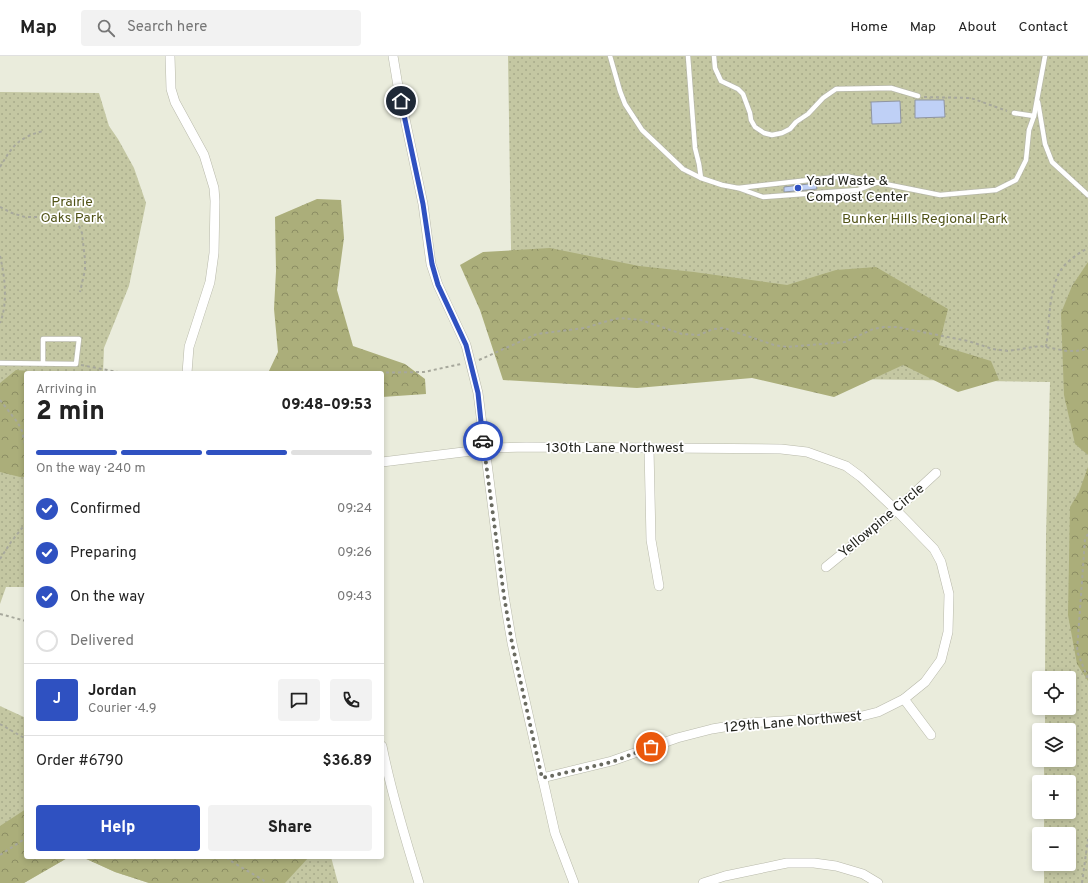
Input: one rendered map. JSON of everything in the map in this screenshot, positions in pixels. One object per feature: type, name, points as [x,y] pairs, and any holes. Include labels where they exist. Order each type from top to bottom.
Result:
[{"type":"street","points":[[170,56],[171,89],[175,102],[204,155],[214,188],[215,202],[212,267],[207,293],[189,347],[187,371]]},
{"type":"street","points":[[393,56],[423,204],[432,264],[438,285],[466,345],[478,393],[484,450],[512,643],[555,833],[574,883]]},
{"type":"street","name":"130th Lane Northwest","points":[[384,462],[484,450],[556,447],[781,449],[807,452],[846,466],[861,477],[896,510]]},
{"type":"street","points":[[649,448],[651,540],[660,586]]},
{"type":"street","name":"Yellowpine Circle","points":[[826,567],[896,510],[936,473]]},
{"type":"street","name":"129th Lane Northwest","points":[[542,778],[612,762],[678,738],[712,728],[748,723],[862,716],[878,712],[904,699],[925,682],[941,660],[948,632],[949,594],[941,562],[934,549],[896,510]]},
{"type":"street","points":[[904,699],[931,735]]},
{"type":"street","points":[[384,756],[419,883]]},
{"type":"street","points":[[703,883],[726,879],[787,863],[814,863],[836,866],[863,874],[878,883]]},
{"type":"lane","points":[[610,56],[613,71],[622,97],[642,130],[683,169],[701,178],[738,188],[763,197],[858,190],[876,183]]},
{"type":"lane","points":[[688,56],[695,148],[701,178]]},
{"type":"lane","points":[[714,56],[715,68],[721,81],[738,89],[743,94],[751,120],[755,126],[764,133],[782,133],[790,129],[796,122],[808,114],[823,98],[836,89],[891,88],[918,96]]},
{"type":"lane","points":[[738,188],[845,176],[940,195],[996,190],[1016,180],[1026,160],[1030,130],[1038,99],[1046,56]]},
{"type":"lane","points":[[1038,99],[1045,144],[1052,162],[1088,195]]},
{"type":"lane","points":[[1014,113],[1034,116]]},
{"type":"lane","points":[[0,363],[43,364],[76,364],[79,339],[43,339],[43,364]]},
{"type":"path","points":[[918,96],[971,98],[1014,113]]},
{"type":"path","points":[[0,167],[8,153],[19,140],[30,134],[43,131]]},
{"type":"path","points":[[0,207],[12,213],[25,216],[63,217],[71,219],[78,224],[83,240],[85,260],[85,270],[80,292]]},
{"type":"path","points":[[1046,346],[1053,290],[1057,278],[1063,267],[1074,256],[1088,248]]},
{"type":"path","points":[[0,256],[4,278],[4,296],[0,324]]},
{"type":"path","points":[[481,359],[536,334],[586,328],[620,318],[641,320],[689,335],[699,335],[713,329],[724,328],[787,348],[845,342],[873,329],[897,327],[938,335],[993,349],[1008,351],[1040,346],[1066,351],[1088,349]]},
{"type":"path","points":[[76,364],[113,371]]},
{"type":"path","points":[[384,373],[424,372],[460,365]]},
{"type":"path","points":[[0,400],[18,423],[24,440]]},
{"type":"path","points":[[0,559],[24,526]]},
{"type":"path","points":[[1088,534],[1085,539],[1077,651],[1088,679]]},
{"type":"path","points":[[0,614],[24,620]]},
{"type":"path","points":[[0,724],[24,738]]},
{"type":"path","points":[[0,855],[24,839]]},
{"type":"path","points":[[1082,883],[1088,839]]},
{"type":"path","points":[[229,859],[266,883]]},
{"type":"green space","name":"Bunker Hills Regional Park","points":[[508,56],[1088,56],[1088,883],[1044,883],[1044,871],[1076,871],[1076,827],[1044,827],[1044,819],[1076,819],[1076,775],[1044,775],[1044,767],[1076,767],[1076,723],[1045,723],[1045,715],[1076,715],[1076,671],[1045,671],[1046,537],[1050,382],[513,374]]},
{"type":"green space","name":"Prairie Oaks Park","points":[[0,92],[99,93],[109,126],[134,168],[146,203],[129,286],[104,348],[103,371],[24,371],[24,587],[6,587],[0,604]]},
{"type":"green space","points":[[317,199],[341,200],[344,238],[337,290],[353,346],[405,364],[425,379],[426,394],[384,397],[384,371],[269,371],[278,352],[274,309],[276,271],[275,217]]},
{"type":"green space","points":[[550,248],[639,266],[787,285],[836,270],[876,267],[948,309],[939,345],[991,361],[999,380],[958,392],[903,365],[834,397],[752,378],[637,388],[503,380],[480,310],[460,265],[483,252]]},
{"type":"green space","points":[[1088,262],[1088,455],[1075,444],[1064,395],[1061,313],[1072,286]]},
{"type":"green space","points":[[16,370],[29,371],[24,371],[24,477],[0,472],[0,383]]},
{"type":"green space","points":[[1088,467],[1088,681],[1077,664],[1068,615],[1070,507],[1079,492]]},
{"type":"green space","points":[[0,706],[24,717],[24,859],[66,859],[24,883],[0,883]]},
{"type":"green space","points":[[24,810],[24,859],[66,859],[24,883],[0,883],[0,826]]},
{"type":"green space","points":[[86,859],[332,859],[338,883],[149,883],[115,872]]},
{"type":"green space","points":[[86,859],[307,859],[285,883],[149,883],[115,872]]},
{"type":"building","points":[[915,100],[944,100],[945,117],[915,118]]},
{"type":"building","points":[[900,101],[901,123],[872,124],[871,102]]},
{"type":"building","name":"Yard Waste & Compost Center","points":[[816,183],[817,189],[784,192],[784,187]]},
{"type":"way so far","points":[[483,441],[504,596],[512,643],[542,778],[612,762],[651,747]]},
{"type":"place","name":"Yard Waste & Compost Center","points":[[798,188]]},
{"type":"route","points":[[401,101],[423,204],[432,264],[438,285],[466,345],[478,393],[483,441]]}]
